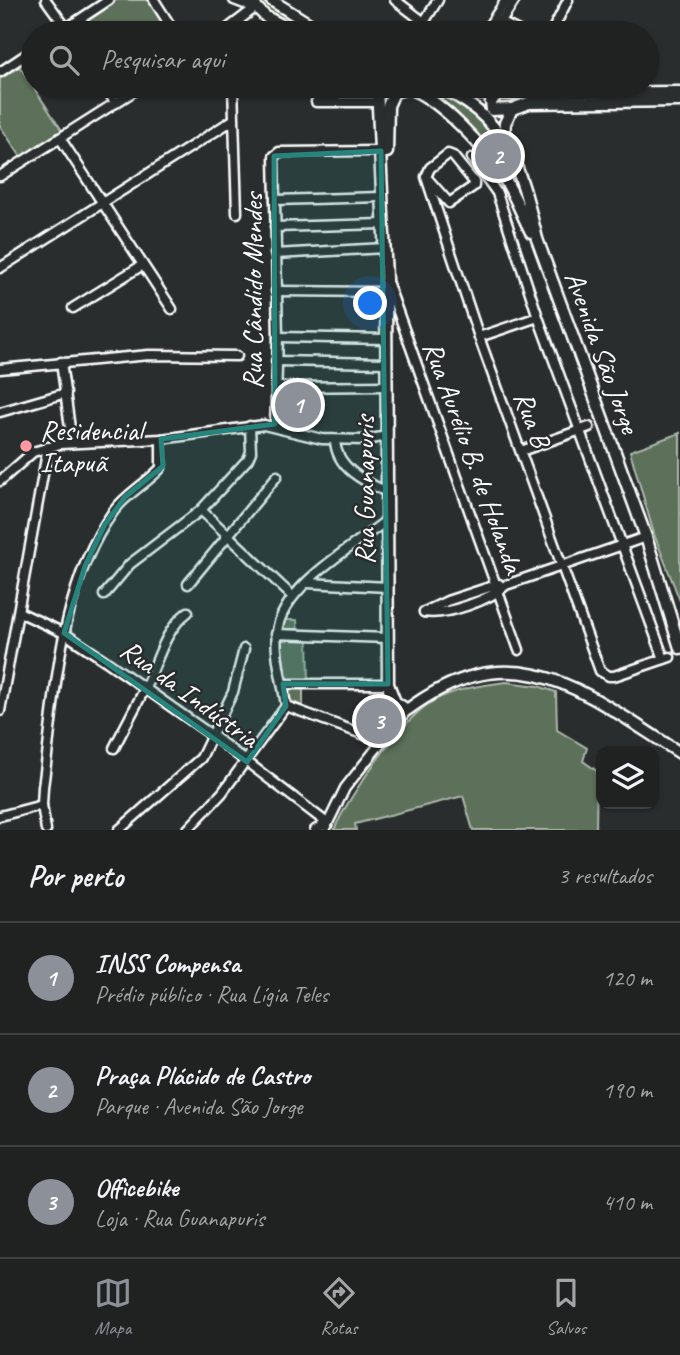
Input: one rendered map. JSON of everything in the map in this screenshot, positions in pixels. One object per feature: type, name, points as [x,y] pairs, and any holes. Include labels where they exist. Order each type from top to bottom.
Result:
[{"type":"main road","points":[[271,0],[305,21]]},
{"type":"main road","points":[[252,4],[278,21]]},
{"type":"main road","points":[[659,92],[680,92]]},
{"type":"main road","name":"Rua Guanapuris","points":[[378,98],[386,278],[388,684]]},
{"type":"main road","name":"Rua Guanapuris","points":[[384,248],[388,106],[391,98]]},
{"type":"main road","points":[[427,98],[485,153],[502,174],[544,258]]},
{"type":"main road","name":"Avenida São Jorge","points":[[461,98],[473,105],[504,136],[544,258],[637,511],[680,648]]},
{"type":"main road","points":[[493,98],[492,110],[512,109],[538,102],[680,101]]},
{"type":"main road","points":[[504,136],[505,123],[512,109]]},
{"type":"main road","points":[[637,511],[640,539],[671,658]]},
{"type":"main road","points":[[388,684],[395,702],[407,710],[433,692],[465,678],[506,671],[543,675],[592,697],[680,753]]},
{"type":"street","points":[[46,0],[58,21]]},
{"type":"street","points":[[80,21],[110,0]]},
{"type":"street","points":[[154,0],[167,21]]},
{"type":"street","points":[[234,0],[252,4],[240,21]]},
{"type":"street","points":[[395,0],[423,21]]},
{"type":"street","points":[[425,21],[438,0]]},
{"type":"street","points":[[497,20],[506,0]]},
{"type":"street","points":[[497,20],[515,0]]},
{"type":"street","points":[[557,21],[568,0]]},
{"type":"street","points":[[0,72],[21,58]]},
{"type":"street","points":[[112,98],[116,103]]},
{"type":"street","points":[[0,176],[124,98]]},
{"type":"street","points":[[233,98],[237,213]]},
{"type":"street","points":[[316,102],[378,102]]},
{"type":"street","points":[[0,268],[233,120]]},
{"type":"street","points":[[60,138],[141,266],[172,309]]},
{"type":"street","name":"Rua Cândido Mendes","points":[[275,426],[278,337],[274,156],[279,152],[381,151]]},
{"type":"street","points":[[448,155],[453,156],[474,186],[449,203],[426,177],[430,168],[448,155]]},
{"type":"street","points":[[472,158],[497,193],[538,317],[585,429],[622,545],[671,658]]},
{"type":"street","name":"Rua B","points":[[426,177],[479,337],[561,566],[603,674],[614,676],[671,658]]},
{"type":"street","points":[[275,200],[382,197]]},
{"type":"street","points":[[275,227],[383,224]]},
{"type":"street","points":[[275,254],[384,248]]},
{"type":"street","points":[[73,308],[141,266]]},
{"type":"street","name":"Rua Aurélio B. de Holanda","points":[[386,278],[519,650]]},
{"type":"street","points":[[276,291],[386,292]]},
{"type":"street","points":[[479,337],[538,317]]},
{"type":"street","points":[[278,337],[386,339]]},
{"type":"street","points":[[0,369],[149,355],[237,356]]},
{"type":"street","points":[[276,361],[386,363]]},
{"type":"street","points":[[61,362],[72,443]]},
{"type":"street","points":[[276,387],[387,386]]},
{"type":"street","points":[[0,412],[66,393]]},
{"type":"street","points":[[0,481],[21,460],[48,447],[72,443],[162,439],[250,426],[275,426],[310,437],[335,440],[366,440],[387,436]]},
{"type":"street","points":[[104,595],[130,564],[201,510],[250,456],[250,426]]},
{"type":"street","points":[[521,451],[585,429]]},
{"type":"street","points":[[46,830],[42,805],[64,633],[85,566],[105,524],[125,497],[161,468],[162,439]]},
{"type":"street","points":[[335,440],[337,451],[347,467],[366,482],[387,492]]},
{"type":"street","points":[[0,711],[48,447]]},
{"type":"street","points":[[188,584],[277,476]]},
{"type":"street","points":[[201,510],[292,596]]},
{"type":"street","points":[[187,830],[247,762],[286,706],[276,634],[281,612],[292,596],[306,583],[387,520]]},
{"type":"street","points":[[497,588],[424,612],[435,614],[497,588],[506,584],[640,539]]},
{"type":"street","points":[[306,583],[388,587]]},
{"type":"street","name":"Rua da Indústria","points":[[19,611],[64,633],[145,688],[213,736],[326,826]]},
{"type":"street","points":[[114,748],[145,688],[169,632],[188,612]]},
{"type":"street","points":[[276,634],[388,638]]},
{"type":"street","points":[[119,830],[193,766],[213,736],[233,692],[244,649]]},
{"type":"street","points":[[283,684],[388,684]]},
{"type":"street","name":"Rua Guanapuris","points":[[388,684],[389,731]]},
{"type":"street","points":[[286,706],[381,741]]},
{"type":"street","points":[[316,830],[326,826],[345,788],[407,710]]},
{"type":"street","points":[[0,816],[42,805]]},
{"type":"highlighted area","points":[[381,151],[388,684],[283,684],[286,706],[247,762],[64,633],[85,566],[105,524],[125,497],[163,466],[161,439],[275,424],[274,156]]},
{"type":"green space","points":[[116,0],[151,0],[164,21],[83,21]]},
{"type":"green space","points":[[255,0],[277,8],[297,21],[282,21]]},
{"type":"green space","points":[[20,67],[21,98],[41,98],[63,132],[21,157],[0,126],[0,79]]},
{"type":"green space","points":[[426,98],[460,101],[496,134],[528,216],[502,168]]},
{"type":"green space","points":[[680,433],[680,601],[654,534],[630,451]]},
{"type":"green space","points":[[284,620],[297,620],[298,636],[308,637],[309,680],[303,683],[303,706],[288,700],[281,637]]},
{"type":"green space","points":[[506,682],[538,686],[556,692],[557,730],[587,748],[583,761],[596,770],[596,830],[473,830],[463,796],[355,824],[356,830],[334,830],[377,760],[420,710],[451,693]]},
{"type":"place","name":"Praça Plácido de Castro","points":[[498,156]]},
{"type":"place","name":"INSS Compensa","points":[[298,405]]},
{"type":"place","name":"Residencial Itapuã","points":[[26,446]]},
{"type":"place","name":"Officebike","points":[[379,721]]}]
